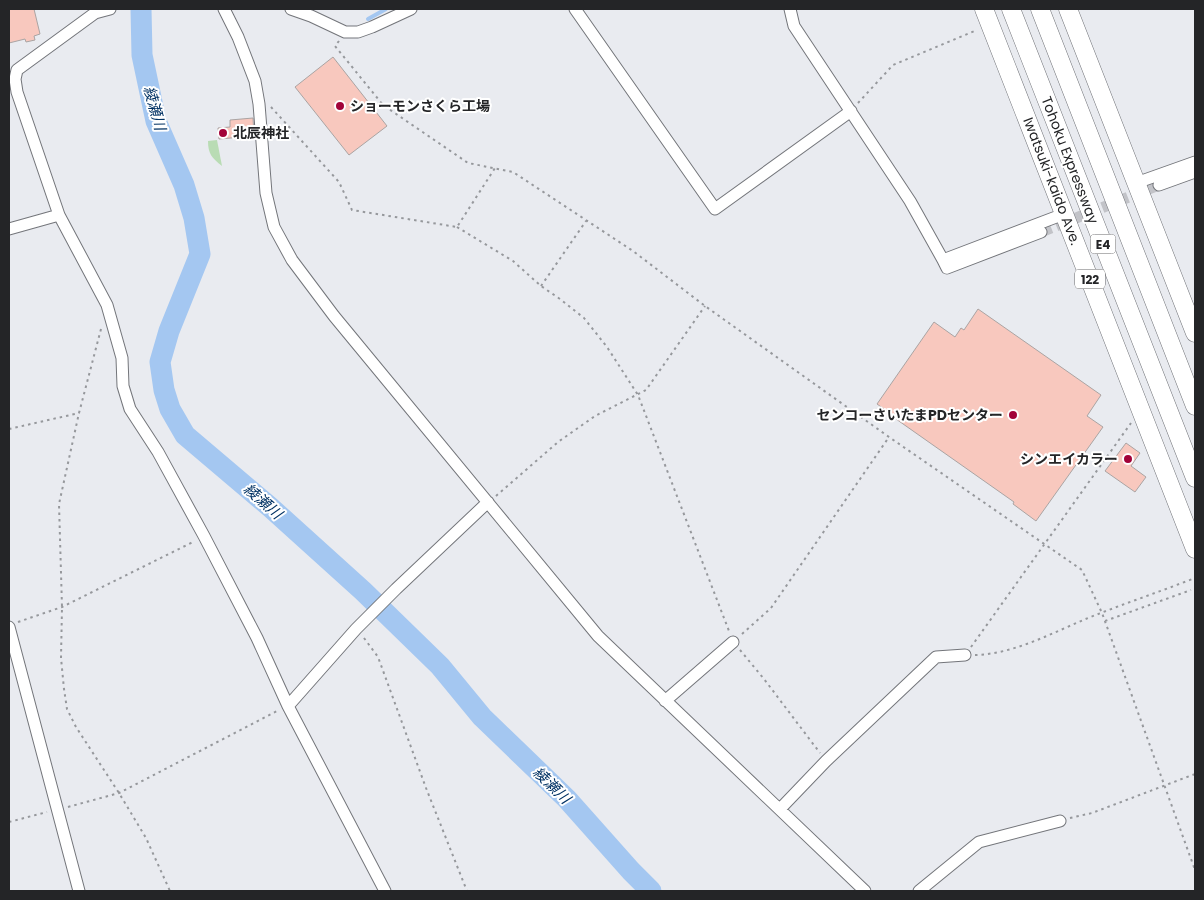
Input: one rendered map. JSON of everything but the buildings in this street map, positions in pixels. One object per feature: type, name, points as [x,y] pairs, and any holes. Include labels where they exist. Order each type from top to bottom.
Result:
[{"type":"highway","name":"Tohoku Expressway","points":[[1010,9],[1195,478]]},
{"type":"highway","name":"Tohoku Expressway","points":[[1040,9],[1195,406]]},
{"type":"highway","points":[[1068,9],[1195,333]]},
{"type":"highway","name":"Iwatsuki-kaido Ave.","points":[[987,17],[1195,549]]},
{"type":"street","points":[[110,9],[94,13],[13,72],[17,92],[59,215],[107,305],[122,358],[123,386],[130,409],[158,452],[204,536],[257,638],[288,706],[385,891]]},
{"type":"street","points":[[224,9],[238,37],[255,81],[259,104],[266,193],[274,227],[292,260],[334,316],[598,636],[865,891]]},
{"type":"street","points":[[291,9],[346,32],[358,32],[372,28],[408,9]]},
{"type":"street","points":[[575,9],[714,209],[851,111]]},
{"type":"street","points":[[790,9],[794,26],[910,200],[947,268],[1041,232]]},
{"type":"street","points":[[1136,183],[1195,162]]},
{"type":"street","points":[[1159,185],[1195,172]]},
{"type":"street","points":[[943,260],[1064,214]]},
{"type":"street","points":[[9,229],[59,215]]},
{"type":"street","points":[[288,706],[356,629],[488,502]]},
{"type":"street","points":[[13,625],[57,810],[79,891]]},
{"type":"street","points":[[665,701],[733,642]]},
{"type":"street","points":[[780,809],[826,761],[936,657],[965,655]]},
{"type":"street","points":[[918,891],[980,842],[1060,821]]},
{"type":"path","points":[[851,111],[893,64],[987,17]]},
{"type":"path","points":[[346,32],[335,46],[382,105],[468,163],[513,172],[633,251],[705,306],[1082,570],[1102,613],[1195,870]]},
{"type":"path","points":[[259,104],[271,107],[339,182],[352,210],[457,227],[513,261],[541,286],[584,318],[608,347],[638,395],[733,642],[764,679],[826,761]]},
{"type":"path","points":[[457,227],[495,168]]},
{"type":"path","points":[[541,286],[586,221]]},
{"type":"path","points":[[107,305],[79,412],[59,504],[62,607],[61,658],[67,709],[76,727],[119,792],[146,838],[170,891]]},
{"type":"path","points":[[488,502],[558,442],[596,416],[646,390],[705,306]]},
{"type":"path","points":[[965,655],[1044,542],[1129,426],[1138,404]]},
{"type":"path","points":[[9,428],[79,412]]},
{"type":"path","points":[[733,642],[771,608],[890,437]]},
{"type":"path","points":[[13,625],[62,607],[204,536]]},
{"type":"path","points":[[965,655],[990,654],[1010,650],[1195,578]]},
{"type":"path","points":[[1104,622],[1191,590]]},
{"type":"path","points":[[356,629],[378,657],[426,788],[467,891]]},
{"type":"path","points":[[9,822],[119,792],[288,706]]},
{"type":"path","points":[[1060,821],[1092,813],[1195,774]]},
{"type":"green space","points":[[217,140],[222,166],[213,158],[209,149],[208,141]]},
{"type":"waterway","name":"綾瀬川","points":[[141,9],[142,55],[156,121],[184,185],[194,218],[200,254],[169,331],[160,362],[164,390],[170,409],[185,435],[270,507],[363,591],[440,666],[482,717],[567,799],[651,891]]},
{"type":"waterway","points":[[368,19],[386,9]]},
{"type":"tunnel","points":[[1041,232],[1159,185]]},
{"type":"place","name":"ショーモンさくら工場","points":[[340,106]]},
{"type":"place","name":"北辰神社","points":[[223,133]]},
{"type":"place","name":"センコーさいたまPDセンター","points":[[1013,415]]},
{"type":"place","name":"シンエイカラー","points":[[1128,459]]}]
